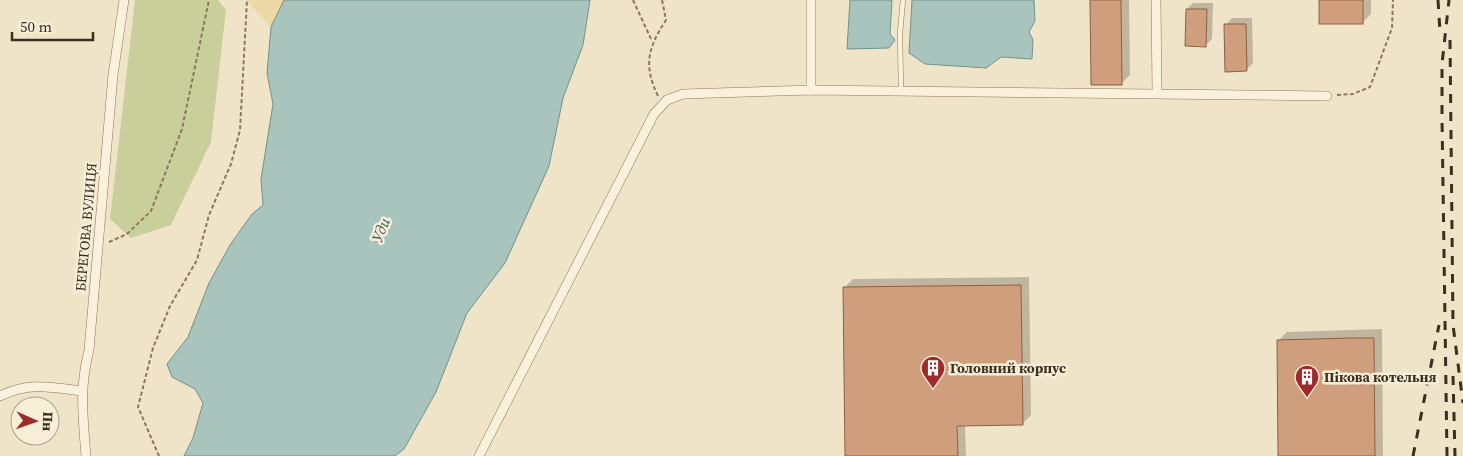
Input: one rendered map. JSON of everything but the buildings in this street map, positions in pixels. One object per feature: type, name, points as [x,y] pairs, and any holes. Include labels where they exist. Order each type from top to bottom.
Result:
[{"type":"street","name":"БЕРЕГОВА ВУЛИЦЯ","points":[[86,456],[81,391],[89,350],[114,75],[124,0]]},
{"type":"street","points":[[811,0],[811,90]]},
{"type":"street","points":[[1156,0],[1157,92]]},
{"type":"street","points":[[479,456],[654,114],[666,100],[683,94],[811,90],[1157,92],[1327,96]]},
{"type":"street","points":[[0,396],[27,386],[81,391]]},
{"type":"lane","points":[[901,92],[900,33],[903,0]]},
{"type":"path","points":[[98,246],[127,234],[151,211],[182,129],[209,0]]},
{"type":"path","points":[[159,456],[138,407],[153,348],[170,306],[197,260],[209,215],[232,164],[240,130],[247,0]]},
{"type":"path","points":[[633,0],[652,41]]},
{"type":"path","points":[[662,0],[666,20],[652,41],[649,54],[650,74],[662,105]]},
{"type":"path","points":[[1327,96],[1353,94],[1370,87],[1392,28],[1393,0]]},
{"type":"green space","points":[[135,0],[218,0],[226,10],[211,142],[171,225],[131,238],[110,219]]},
{"type":"sand","points":[[246,0],[284,0],[271,27]]},
{"type":"water","name":"Уди","points":[[284,0],[590,0],[583,45],[563,98],[549,166],[505,263],[467,313],[436,392],[404,449],[395,456],[184,456],[193,438],[203,403],[195,389],[172,377],[167,364],[188,337],[209,283],[230,245],[252,214],[263,205],[261,179],[273,104],[267,73],[271,27]]},
{"type":"water","points":[[850,0],[892,0],[890,34],[895,40],[889,48],[847,49]]},
{"type":"water","points":[[912,0],[1034,0],[1035,21],[1029,32],[1033,40],[1032,59],[1001,57],[986,68],[925,64],[909,53]]},
{"type":"railway","points":[[1438,0],[1440,32]]},
{"type":"railway","points":[[1447,456],[1442,64],[1449,0]]},
{"type":"railway","points":[[1450,40],[1453,325],[1463,403]]},
{"type":"railway","points":[[1413,456],[1439,325]]},
{"type":"railway","points":[[1453,376],[1455,456]]},
{"type":"place","name":"Головний корпус","points":[[933,389]]},
{"type":"place","name":"Пікова котельня","points":[[1307,398]]}]
